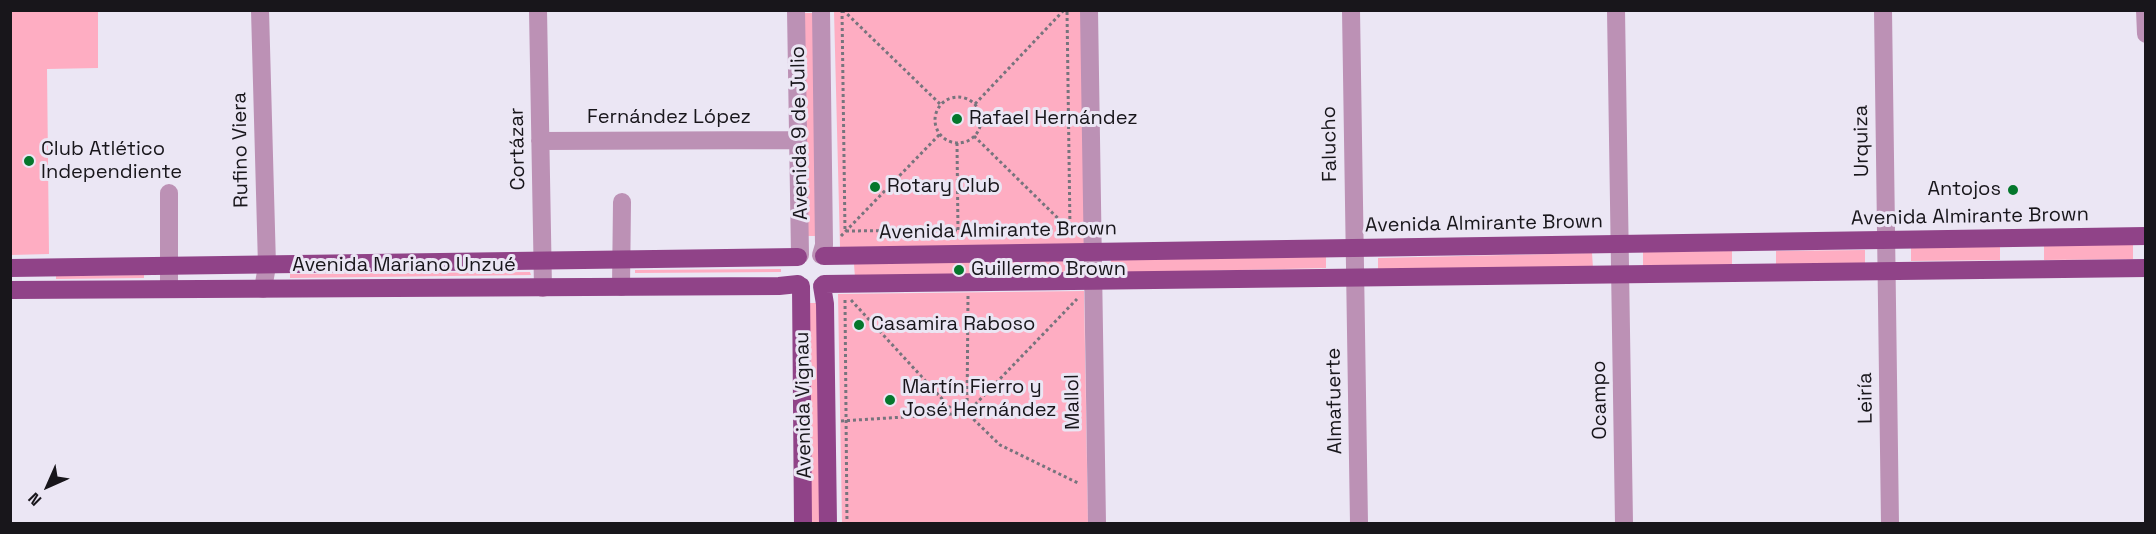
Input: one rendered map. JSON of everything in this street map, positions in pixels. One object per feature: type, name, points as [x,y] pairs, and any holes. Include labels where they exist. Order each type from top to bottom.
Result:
[{"type":"main road","name":"Avenida Almirante Brown","points":[[822,256],[2145,236]]},
{"type":"main road","points":[[823,285],[830,273],[828,261],[813,252],[799,256],[793,264],[793,277],[800,285],[813,289],[823,285],[1094,280],[2145,268]]},
{"type":"main road","name":"Avenida Mariano Unzué","points":[[10,268],[267,266],[799,256]]},
{"type":"main road","name":"Avenida Mariano Unzué","points":[[10,290],[800,285]]},
{"type":"main road","name":"Avenida Vignau","points":[[800,285],[803,524]]},
{"type":"main road","name":"Avenida Vignau","points":[[823,285],[828,524]]},
{"type":"street","name":"Rufino Viera","points":[[260,10],[267,266],[263,289]]},
{"type":"street","name":"Cortázar","points":[[538,10],[543,288]]},
{"type":"street","name":"Avenida 9 de Julio","points":[[796,10],[799,256]]},
{"type":"street","name":"Avenida 9 de Julio","points":[[821,10],[824,245],[822,256]]},
{"type":"street","name":"Mallol","points":[[1089,10],[1097,524]]},
{"type":"street","name":"Falucho","points":[[1351,10],[1355,277]]},
{"type":"street","name":"Ocampo","points":[[1616,10],[1624,524]]},
{"type":"street","name":"Urquiza","points":[[1883,10],[1887,272]]},
{"type":"street","points":[[2145,10],[2145,34]]},
{"type":"street","name":"Fernández López","points":[[540,141],[798,140]]},
{"type":"street","points":[[169,193],[169,289]]},
{"type":"street","points":[[621,287],[622,202]]},
{"type":"street","name":"Leiría","points":[[1887,272],[1890,524]]},
{"type":"street","name":"Almafuerte","points":[[1355,277],[1359,524]]},
{"type":"path","points":[[843,10],[845,231]]},
{"type":"path","points":[[843,10],[940,104]]},
{"type":"path","points":[[975,104],[1066,10]]},
{"type":"path","points":[[1066,10],[1070,230]]},
{"type":"path","points":[[961,96],[975,104],[981,117],[981,124],[974,136],[957,143],[939,134],[934,119],[940,104],[946,99],[961,96]]},
{"type":"path","points":[[822,256],[939,134]]},
{"type":"path","points":[[974,136],[1093,252]]},
{"type":"path","points":[[957,143],[958,231]]},
{"type":"path","points":[[845,231],[1070,230]]},
{"type":"path","points":[[826,422],[967,413],[1094,280]]},
{"type":"path","points":[[969,283],[967,413],[1000,445],[1096,492]]},
{"type":"path","points":[[847,524],[845,293],[956,414]]},
{"type":"shaded area","name":"Club Atlético Independiente","points":[[10,11],[98,11],[98,68],[47,69],[49,254],[11,255]]},
{"type":"shaded area","points":[[834,11],[1082,11],[1087,246],[840,247]]},
{"type":"shaded area","points":[[803,13],[815,13],[817,236],[805,236]]},
{"type":"shaded area","points":[[2133,244],[2133,259],[2044,260],[2044,245]]},
{"type":"shaded area","points":[[2000,246],[2000,260],[1911,261],[1911,247]]},
{"type":"shaded area","points":[[1865,250],[1865,264],[1776,265],[1776,251]]},
{"type":"shaded area","points":[[1732,251],[1732,266],[1643,267],[1643,252]]},
{"type":"shaded area","points":[[1592,253],[1593,268],[1378,273],[1378,258]]},
{"type":"shaded area","points":[[1326,254],[1326,268],[1111,273],[1111,258]]},
{"type":"shaded area","points":[[1069,259],[1070,274],[855,278],[854,264]]},
{"type":"shaded area","points":[[781,269],[781,272],[635,273],[635,270]]},
{"type":"shaded area","points":[[530,272],[531,275],[290,278],[290,274]]},
{"type":"shaded area","points":[[144,275],[144,278],[56,279],[56,276]]},
{"type":"shaded area","points":[[1084,291],[1088,523],[842,523],[838,294]]},
{"type":"shaded area","points":[[809,303],[820,303],[822,523],[810,523]]},
{"type":"place","name":"Rafael Hernández","points":[[957,119]]},
{"type":"place","name":"Club Atlético Independiente","points":[[29,161]]},
{"type":"place","name":"Rotary Club","points":[[875,187]]},
{"type":"place","name":"Antojos","points":[[2013,190]]},
{"type":"place","name":"Guillermo Brown","points":[[959,270]]},
{"type":"place","name":"Casamira Raboso","points":[[859,325]]},
{"type":"place","name":"Martín Fierro y José Hernández","points":[[890,400]]}]
